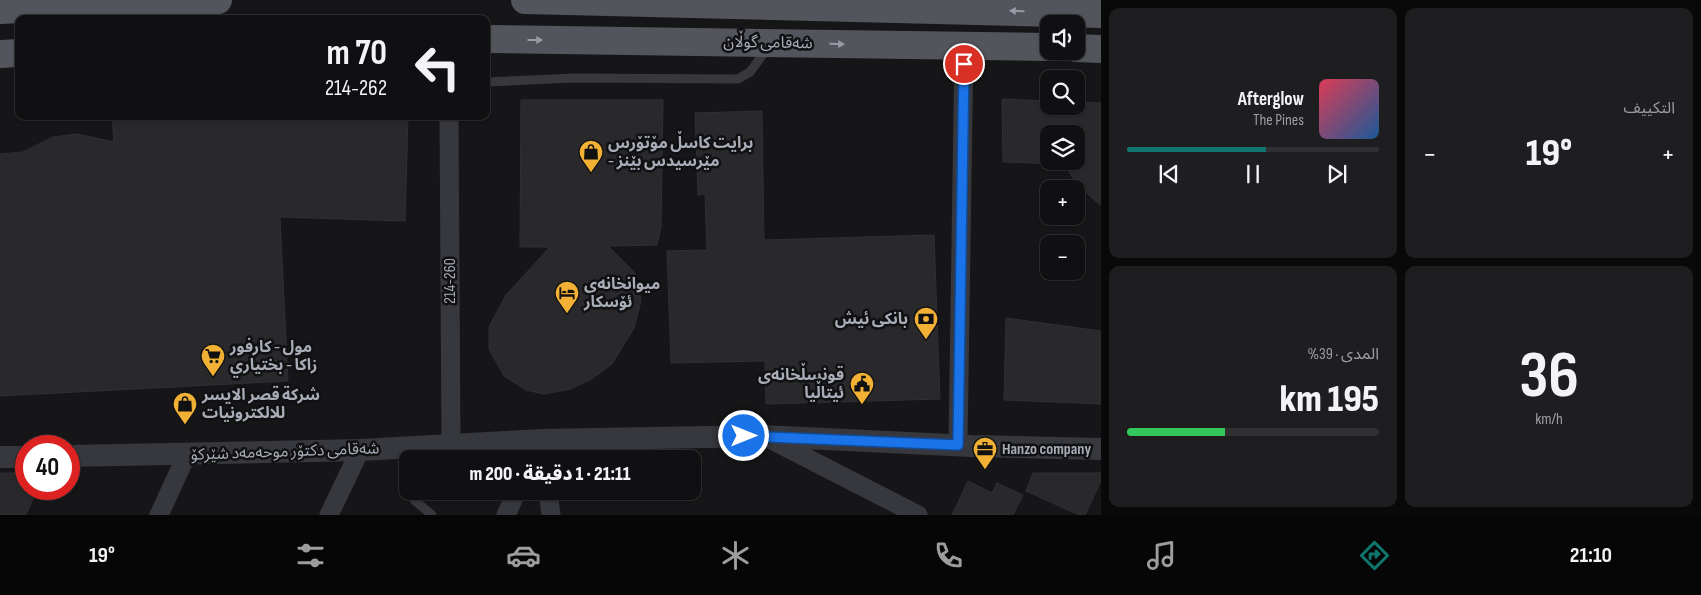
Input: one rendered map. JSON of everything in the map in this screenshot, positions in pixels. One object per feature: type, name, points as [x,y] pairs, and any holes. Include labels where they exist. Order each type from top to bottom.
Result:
[{"type":"main road","points":[[0,10],[218,0]]},
{"type":"main road","points":[[525,0],[676,2],[1101,14]]},
{"type":"main road","points":[[650,41],[688,31],[693,22],[693,16],[687,6],[676,2]]},
{"type":"main road","name":"شەقامی گوڵان","points":[[490,39],[1040,47]]},
{"type":"main road","points":[[1085,48],[1101,49]]},
{"type":"main road","points":[[0,54],[15,53]]},
{"type":"street","points":[[958,445],[964,45]]},
{"type":"street","name":"214-260","points":[[449,120],[451,446]]},
{"type":"street","points":[[762,436],[918,515]]},
{"type":"street","name":"شەقامی دکتۆر موحەمەد شێرکۆ","points":[[568,450],[762,436],[1101,449]]},
{"type":"street","name":"شەقامی دکتۆر موحەمەد شێرکۆ","points":[[434,450],[451,446],[510,450]]},
{"type":"street","points":[[329,515],[360,450]]},
{"type":"street","name":"شەقامی دکتۆر موحەمەد شێرکۆ","points":[[80,456],[360,450],[399,452]]},
{"type":"street","points":[[159,515],[187,454]]},
{"type":"street","points":[[0,457],[15,457]]},
{"type":"street","points":[[506,515],[513,500]]},
{"type":"street","points":[[549,500],[551,515]]},
{"type":"lane","points":[[490,82],[574,78],[738,80],[750,72],[771,43]]},
{"type":"lane","points":[[414,500],[432,515]]},
{"type":"building","points":[[1002,99],[1040,101],[1040,115],[1085,115],[1085,102],[1101,103],[1101,206],[1085,191],[1085,180],[1075,180],[1068,170],[1085,170],[1085,125],[1040,125],[1040,163],[1003,162]]},
{"type":"building","points":[[521,100],[663,100],[661,227],[657,245],[608,246],[635,273],[641,301],[634,328],[612,364],[593,378],[571,389],[544,394],[526,390],[504,376],[489,349],[489,327],[506,295],[550,247],[520,247]]},
{"type":"building","points":[[762,111],[764,240],[934,235],[940,399],[766,404],[765,361],[671,363],[667,251],[707,250],[705,194],[698,195],[695,113]]},
{"type":"building","points":[[112,120],[408,120],[405,221],[280,217],[288,381],[0,396],[0,154],[23,152],[53,137],[77,134],[114,142]]},
{"type":"building","points":[[1006,318],[1101,331],[1101,404],[1004,400]]},
{"type":"building","points":[[0,473],[15,473],[15,500],[32,500],[26,515],[0,515]]},
{"type":"building","points":[[1033,473],[1101,473],[1101,481],[1085,515],[1079,515],[1026,491]]},
{"type":"building","points":[[968,481],[992,493],[997,483],[1023,495],[1013,515],[952,515]]},
{"type":"place","name":"برایت کاسڵ مۆتۆرس - مێرسیدس بێنز","points":[[591,173]]},
{"type":"place","name":"میوانخانەی ئۆسکار","points":[[567,314]]},
{"type":"place","name":"بانکی ئیش","points":[[926,340]]},
{"type":"place","name":"مول - كارفور زاكا - بختياري","points":[[213,377]]},
{"type":"place","name":"قونسڵخانەی ئیتاڵیا","points":[[862,405]]},
{"type":"place","name":"شركة قصر الايسر للالكترونيات","points":[[185,425]]},
{"type":"place","name":"Hanzo company","points":[[985,470]]},
{"type":"route","points":[[744,436],[958,445],[964,64]]}]
